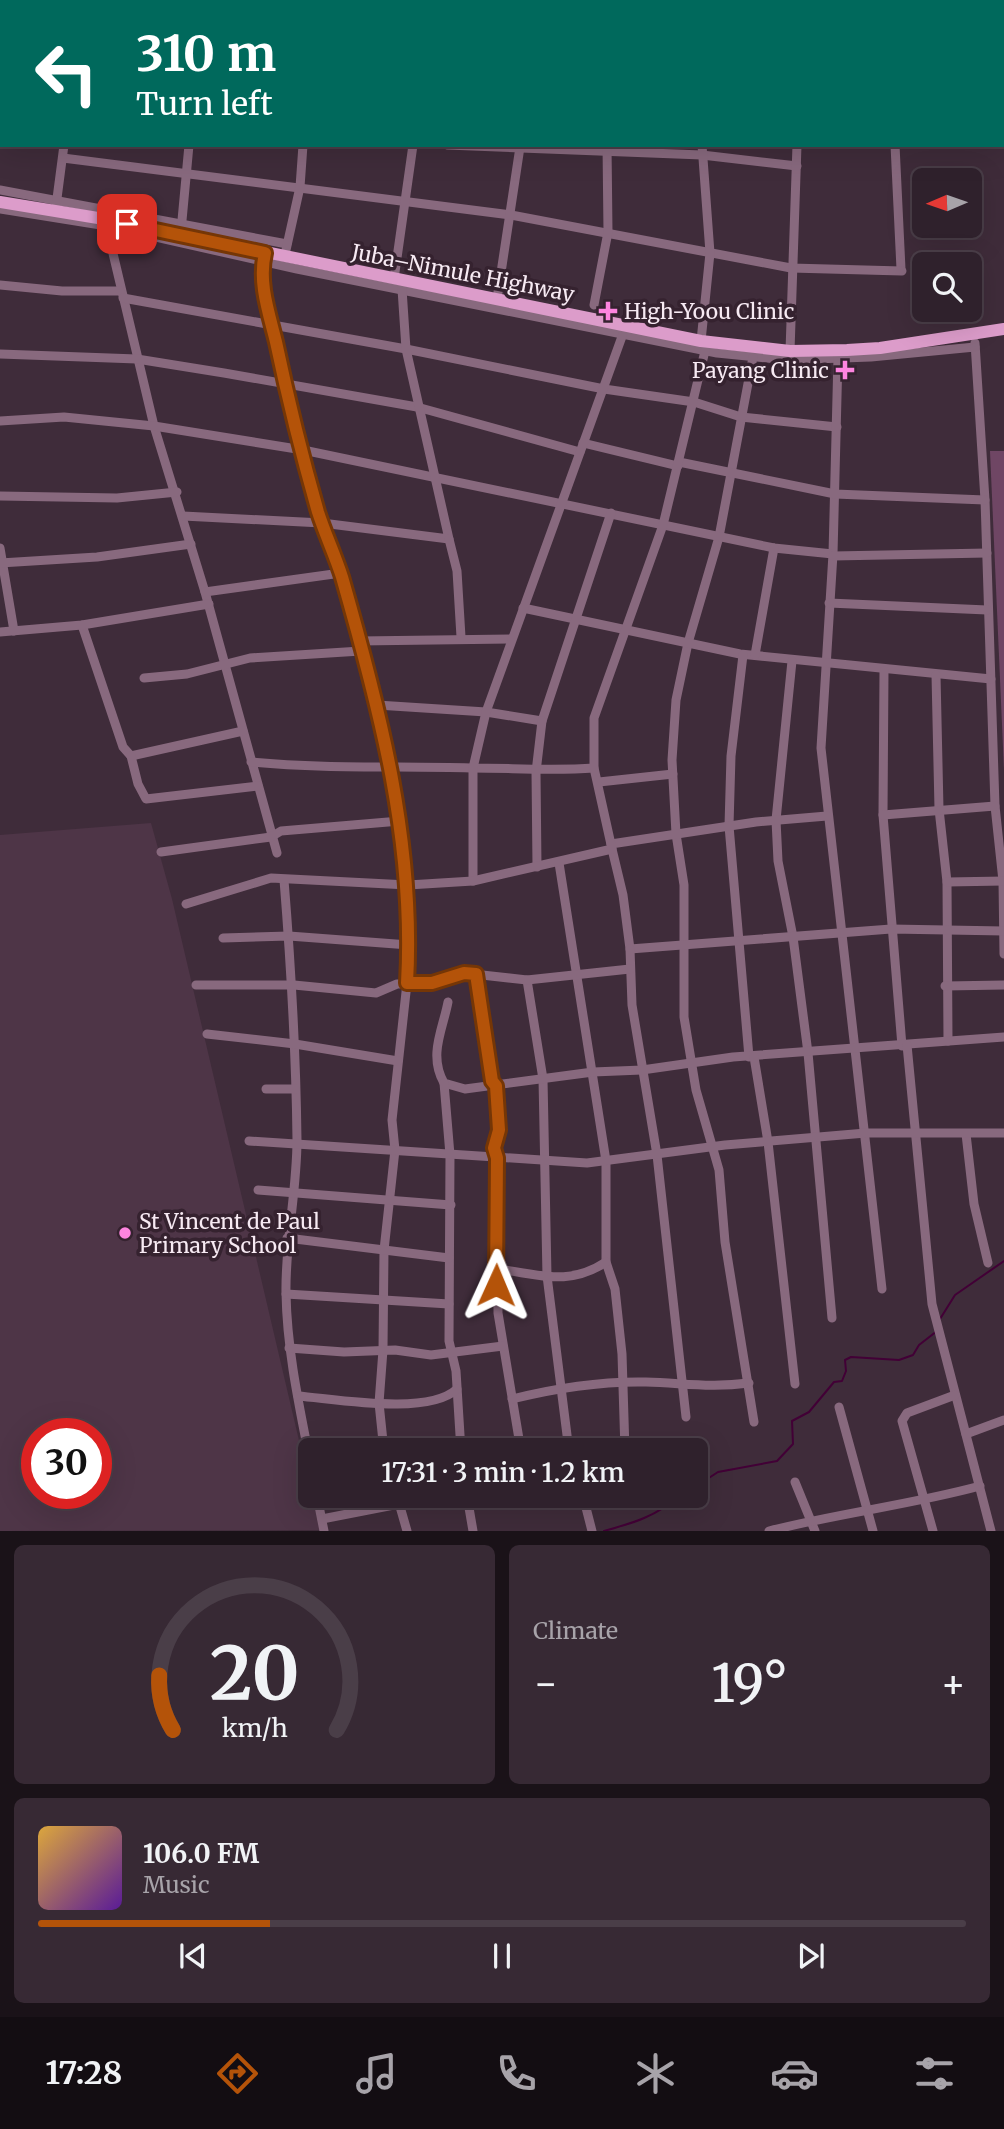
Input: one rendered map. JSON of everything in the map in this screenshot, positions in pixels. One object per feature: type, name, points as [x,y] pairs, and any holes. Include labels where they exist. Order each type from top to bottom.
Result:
[{"type":"main road","name":"Juba–Nimule Highway","points":[[0,202],[56,206],[105,223],[181,230],[264,258],[286,251],[394,279],[497,299],[624,331],[703,346],[790,351],[880,348],[976,341],[1004,330]]},
{"type":"street","points":[[56,206],[64,147]]},
{"type":"street","points":[[181,230],[189,147]]},
{"type":"street","points":[[0,190],[56,206],[286,251],[300,187],[303,147]]},
{"type":"street","points":[[394,279],[413,147]]},
{"type":"street","points":[[496,147],[702,150],[797,166]]},
{"type":"street","points":[[790,351],[797,147]]},
{"type":"street","points":[[63,158],[511,215],[791,268],[902,270],[895,147]]},
{"type":"street","points":[[497,299],[520,148]]},
{"type":"street","points":[[594,305],[608,232],[607,149]]},
{"type":"street","points":[[687,1417],[681,1386],[657,1155],[642,1070],[623,895],[594,768],[594,718],[663,525],[694,402],[703,346],[710,253],[702,150]]},
{"type":"street","points":[[0,209],[105,223],[402,289],[624,331],[562,505],[510,639],[486,712],[473,768],[473,881]]},
{"type":"street","points":[[105,223],[154,426],[184,516],[277,853]]},
{"type":"street","points":[[264,258],[265,294],[285,383],[322,523],[341,573],[377,705],[391,768],[408,885],[407,983],[392,1121],[395,1150],[384,1250],[383,1350],[379,1403],[383,1438]]},
{"type":"street","points":[[0,285],[121,295],[604,389],[694,402],[741,417],[838,427]]},
{"type":"street","points":[[402,289],[405,349],[433,478],[457,571],[461,637]]},
{"type":"street","points":[[703,346],[753,357],[786,360],[871,358],[976,341],[985,500],[995,806],[1004,881],[1004,954]]},
{"type":"street","points":[[0,354],[137,359],[285,383],[417,407],[582,447],[732,472],[835,494],[957,501],[985,500]]},
{"type":"street","points":[[753,357],[719,537],[688,643],[672,726],[676,834],[684,885],[684,1017],[691,1063],[720,1182],[725,1242],[754,1422]]},
{"type":"street","points":[[838,357],[833,555],[821,748],[882,1289]]},
{"type":"street","points":[[0,421],[64,417],[154,426],[303,450],[774,548],[833,555],[987,552]]},
{"type":"street","points":[[0,496],[117,498],[177,492]]},
{"type":"street","points":[[537,867],[536,772],[542,721],[573,618],[611,513]]},
{"type":"street","points":[[184,516],[322,523],[449,539]]},
{"type":"street","points":[[1,563],[97,556],[191,544]]},
{"type":"street","points":[[0,548],[14,631]]},
{"type":"street","points":[[755,655],[774,548]]},
{"type":"street","points":[[205,592],[341,573]]},
{"type":"street","points":[[830,603],[987,610]]},
{"type":"street","points":[[0,632],[82,625],[209,604]]},
{"type":"street","points":[[523,608],[743,654],[792,661],[825,661],[884,671],[991,679]]},
{"type":"street","points":[[82,625],[123,747],[131,756],[138,784],[146,799],[258,786]]},
{"type":"street","points":[[359,641],[461,637],[510,639]]},
{"type":"street","points":[[144,678],[187,674],[225,663],[361,651]]},
{"type":"street","points":[[743,654],[731,756],[729,826],[751,1057],[768,1142],[796,1384]]},
{"type":"street","points":[[792,661],[776,820],[780,874],[793,937],[818,1139],[832,1318]]},
{"type":"street","points":[[884,671],[883,815],[891,929],[916,1133],[932,1304],[991,1531]]},
{"type":"street","points":[[936,675],[939,809],[947,882],[945,986],[948,1041]]},
{"type":"street","points":[[377,705],[486,712],[542,721]]},
{"type":"street","points":[[131,756],[243,731]]},
{"type":"street","points":[[251,762],[321,768],[473,768],[536,772],[594,768]]},
{"type":"street","points":[[598,782],[673,774]]},
{"type":"street","points":[[883,815],[995,806]]},
{"type":"street","points":[[186,904],[271,878],[408,885],[473,881],[559,863],[612,846],[676,834],[827,816]]},
{"type":"street","points":[[161,852],[271,837],[281,831],[400,821]]},
{"type":"street","points":[[559,863],[606,1161],[606,1262],[615,1289],[625,1438]]},
{"type":"street","points":[[284,880],[294,985],[297,1142],[287,1238],[286,1294],[289,1348],[306,1438]]},
{"type":"street","points":[[947,882],[1004,881]]},
{"type":"street","points":[[630,949],[891,929],[1003,931]]},
{"type":"street","points":[[223,938],[289,936],[409,946]]},
{"type":"street","points":[[196,985],[294,985],[376,993],[407,983],[432,983],[464,973],[527,980],[630,969]]},
{"type":"street","points":[[476,974],[492,1081],[496,1086],[499,1130],[494,1148],[497,1158],[498,1313],[519,1438]]},
{"type":"street","points":[[527,980],[543,1079],[547,1161],[547,1276],[567,1438]]},
{"type":"street","points":[[945,986],[1004,985]]},
{"type":"street","points":[[448,1002],[438,1044],[437,1063],[444,1083],[450,1155],[449,1341],[454,1353],[460,1438]]},
{"type":"street","points":[[207,1034],[295,1044],[398,1061]]},
{"type":"street","points":[[444,1083],[465,1088],[496,1086],[593,1072],[642,1070],[751,1057],[1004,1037]]},
{"type":"street","points":[[266,1089],[295,1089]]},
{"type":"street","points":[[249,1141],[297,1142],[547,1161],[606,1161],[866,1133],[1004,1133]]},
{"type":"street","points":[[966,1133],[974,1203],[988,1263]]},
{"type":"street","points":[[258,1190],[451,1205]]},
{"type":"street","points":[[287,1238],[449,1258]]},
{"type":"street","points":[[496,1269],[547,1276],[580,1276],[606,1262]]},
{"type":"street","points":[[286,1294],[382,1302],[449,1304]]},
{"type":"street","points":[[289,1348],[344,1352],[383,1350],[424,1354],[503,1346]]},
{"type":"street","points":[[512,1399],[559,1387],[661,1382],[712,1388],[749,1383]]},
{"type":"street","points":[[298,1396],[379,1403],[426,1402],[446,1397],[457,1389]]},
{"type":"street","points":[[933,1531],[903,1433],[902,1417],[913,1410],[955,1395]]},
{"type":"street","points":[[839,1408],[873,1531]]},
{"type":"street","points":[[966,1434],[1004,1420]]},
{"type":"street","points":[[795,1482],[813,1520],[815,1531]]},
{"type":"street","points":[[769,1531],[866,1509],[924,1501],[980,1486]]},
{"type":"street","points":[[320,1508],[324,1531]]},
{"type":"street","points":[[322,1520],[368,1508]]},
{"type":"street","points":[[400,1508],[407,1531]]},
{"type":"street","points":[[469,1508],[473,1531]]},
{"type":"street","points":[[586,1508],[592,1531]]},
{"type":"shaded area","points":[[990,451],[1004,451],[1004,770]]},
{"type":"shaded area","name":"St Vincent de Paul Primary School","points":[[151,823],[172,899],[298,1438],[298,1508],[315,1508],[320,1530],[0,1531],[0,835]]},
{"type":"waterway","points":[[940,1319],[955,1295],[1004,1261]]},
{"type":"waterway","points":[[708,1479],[718,1472],[777,1461],[793,1444],[792,1421],[809,1412],[834,1382],[842,1381],[846,1371],[845,1360],[851,1357],[899,1360],[913,1355],[919,1345],[937,1331]]},
{"type":"waterway","points":[[604,1531],[635,1522],[663,1508]]},
{"type":"place","name":"High-Yoou Clinic","points":[[608,311]]},
{"type":"place","name":"Payang Clinic","points":[[845,370]]},
{"type":"place","name":"St Vincent de Paul Primary School","points":[[125,1233]]},
{"type":"route","points":[[127,224],[265,253],[263,275],[266,304],[285,383],[317,509],[341,573],[368,670],[393,778],[408,885],[407,983],[432,983],[453,974],[476,974],[492,1081],[496,1086],[499,1130],[494,1143],[497,1158],[496,1285]]}]
